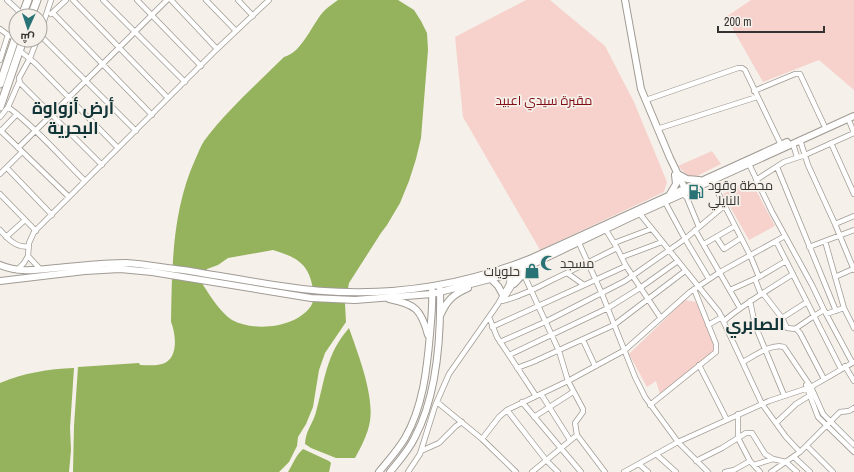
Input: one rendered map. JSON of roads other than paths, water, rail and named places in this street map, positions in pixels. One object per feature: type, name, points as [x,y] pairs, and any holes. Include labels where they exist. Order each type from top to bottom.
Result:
[{"type":"highway","points":[[0,84],[10,48]]},
{"type":"highway","points":[[4,107],[21,48]]},
{"type":"main road","points":[[625,0],[640,81],[657,130],[685,192]]},
{"type":"main road","points":[[0,265],[17,270],[106,263],[136,264],[311,298],[355,300],[379,298],[478,283],[513,269],[669,195],[685,192],[701,180],[854,112]]},
{"type":"main road","points":[[440,289],[488,274],[534,264],[685,192],[851,117]]},
{"type":"main road","points":[[677,175],[687,179],[701,180]]},
{"type":"main road","points":[[669,195],[676,184],[677,175]]},
{"type":"main road","points":[[514,284],[534,264]]},
{"type":"main road","points":[[0,281],[102,269],[163,270],[293,288],[354,293],[432,290]]},
{"type":"main road","points":[[491,279],[498,286],[501,300]]},
{"type":"main road","points":[[440,318],[445,305],[452,297],[478,283]]},
{"type":"main road","points":[[390,472],[402,458],[415,438],[426,411],[434,379],[440,318],[440,289]]},
{"type":"main road","points":[[379,472],[400,446],[415,415],[426,371],[432,290]]},
{"type":"main road","points":[[379,298],[403,302],[415,309],[423,318],[429,340]]},
{"type":"street","points":[[7,0],[16,8]]},
{"type":"street","points":[[48,10],[51,0]]},
{"type":"street","points":[[48,13],[53,13],[66,0]]},
{"type":"street","points":[[73,0],[168,98]]},
{"type":"street","points":[[104,0],[185,82]]},
{"type":"street","points":[[137,0],[201,66]]},
{"type":"street","points":[[18,148],[166,0]]},
{"type":"street","points":[[171,0],[218,49]]},
{"type":"street","points":[[206,0],[236,31]]},
{"type":"street","points":[[238,0],[253,16]]},
{"type":"street","points":[[17,270],[28,256],[31,237],[36,231],[168,98],[269,0]]},
{"type":"street","points":[[53,13],[152,114]]},
{"type":"street","points":[[48,42],[136,131]]},
{"type":"street","points":[[0,60],[8,45]]},
{"type":"street","points":[[0,117],[4,107],[19,82],[19,78],[34,48]]},
{"type":"street","points":[[20,51],[30,58],[118,148]]},
{"type":"street","points":[[646,100],[740,67],[745,70],[781,144]]},
{"type":"street","points":[[754,91],[795,74],[800,74],[824,125]]},
{"type":"street","points":[[19,82],[102,165]]},
{"type":"street","points":[[657,130],[757,97]]},
{"type":"street","points":[[4,107],[17,114],[85,181]]},
{"type":"street","points":[[17,114],[0,131],[69,197]]},
{"type":"street","points":[[756,180],[784,162],[805,155],[854,133],[851,117]]},
{"type":"street","points":[[800,140],[808,165],[854,269],[835,277]]},
{"type":"street","points":[[831,143],[854,194]]},
{"type":"street","points":[[793,144],[797,157]]},
{"type":"street","points":[[0,174],[22,152]]},
{"type":"street","points":[[624,472],[633,470],[639,464],[678,442],[738,414],[808,387],[853,362],[785,236],[749,164]]},
{"type":"street","points":[[776,167],[836,311]]},
{"type":"street","points":[[7,168],[52,215]]},
{"type":"street","points":[[712,181],[750,255],[760,292],[766,296],[782,318],[787,328],[795,329],[800,333],[824,379]]},
{"type":"street","points":[[685,192],[704,244],[740,308]]},
{"type":"street","points":[[0,194],[36,231]]},
{"type":"street","points":[[665,202],[709,279]]},
{"type":"street","points":[[500,342],[545,322],[633,277],[685,239],[724,206]]},
{"type":"street","points":[[640,214],[678,261],[696,288],[723,319],[762,404],[786,437],[800,452]]},
{"type":"street","points":[[835,224],[854,218]]},
{"type":"street","points":[[6,237],[25,220]]},
{"type":"street","points":[[704,244],[735,226]]},
{"type":"street","points":[[614,243],[651,228]]},
{"type":"street","points":[[0,230],[12,242],[26,247],[29,246]]},
{"type":"street","points":[[606,230],[626,266],[660,317]]},
{"type":"street","points":[[809,248],[854,230]]},
{"type":"street","points":[[482,439],[499,417],[507,410],[568,381],[625,350],[660,317],[696,288],[720,272],[785,236]]},
{"type":"street","points":[[716,237],[724,249],[741,238]]},
{"type":"street","points":[[776,241],[814,316],[843,368],[854,381]]},
{"type":"street","points":[[825,241],[844,308],[854,328]]},
{"type":"street","points":[[579,242],[608,308],[640,389],[678,442],[708,472]]},
{"type":"street","points":[[622,257],[662,242]]},
{"type":"street","points":[[501,300],[512,299],[617,248]]},
{"type":"street","points":[[28,256],[40,269]]},
{"type":"street","points":[[509,355],[608,308],[640,288],[678,261]]},
{"type":"street","points":[[730,290],[757,278],[786,261]]},
{"type":"street","points":[[492,327],[626,266]]},
{"type":"street","points":[[408,472],[421,451],[437,402],[449,374],[514,284],[513,269]]},
{"type":"street","points":[[501,300],[509,284],[513,269]]},
{"type":"street","points":[[517,368],[559,351],[614,325],[649,300],[685,271]]},
{"type":"street","points":[[567,273],[584,285]]},
{"type":"street","points":[[708,325],[723,319],[793,274]]},
{"type":"street","points":[[524,275],[559,351],[568,381],[583,411],[575,423],[577,434],[605,472]]},
{"type":"street","points":[[650,405],[716,352],[716,344],[696,288]]},
{"type":"street","points":[[750,301],[755,325],[784,395]]},
{"type":"street","points":[[782,318],[807,302]]},
{"type":"street","points":[[795,329],[814,316],[844,308]]},
{"type":"street","points":[[489,317],[492,327],[500,342],[517,368],[549,407],[570,440]]},
{"type":"street","points":[[583,340],[595,366]]},
{"type":"street","points":[[743,362],[776,346],[784,347],[806,380],[809,396],[818,417],[828,423],[854,444]]},
{"type":"street","points":[[698,365],[727,420]]},
{"type":"street","points":[[808,387],[828,423],[854,452]]},
{"type":"street","points":[[534,417],[573,392]]},
{"type":"street","points":[[776,423],[796,404],[809,396]]},
{"type":"street","points":[[437,402],[482,439],[516,472]]},
{"type":"street","points":[[522,402],[581,472]]},
{"type":"street","points":[[771,472],[794,457],[807,446],[840,412],[849,411],[854,408]]},
{"type":"street","points":[[507,410],[546,460],[558,472]]},
{"type":"street","points":[[738,414],[738,438],[750,461],[760,472]]},
{"type":"street","points":[[421,451],[439,443],[462,422]]},
{"type":"street","points":[[696,461],[716,452],[746,433],[752,433],[765,454],[773,459],[786,462],[797,472]]},
{"type":"street","points":[[532,472],[577,434]]},
{"type":"street","points":[[807,446],[833,472]]},
{"type":"street","points":[[656,454],[676,472]]},
{"type":"street","points":[[794,457],[810,472]]},
{"type":"street","points":[[754,465],[773,459]]},
{"type":"street","points":[[725,472],[734,471],[750,461]]},
{"type":"street","points":[[639,464],[648,472]]},
{"type":"street","points":[[412,467],[416,472]]},
{"type":"place","name":"محطة وقود النايلي","points":[[696,192]]},
{"type":"place","name":"مسجد","points":[[548,263]]},
{"type":"place","name":"حلويات","points":[[532,271]]},
{"type":"district","name":"أرض أزواوة البحرية","points":[[73,117]]},
{"type":"district","name":"الصابري","points":[[755,323]]},
{"type":"park label","name":"مقبرة سيدي اعبيد","points":[[544,100]]}]
